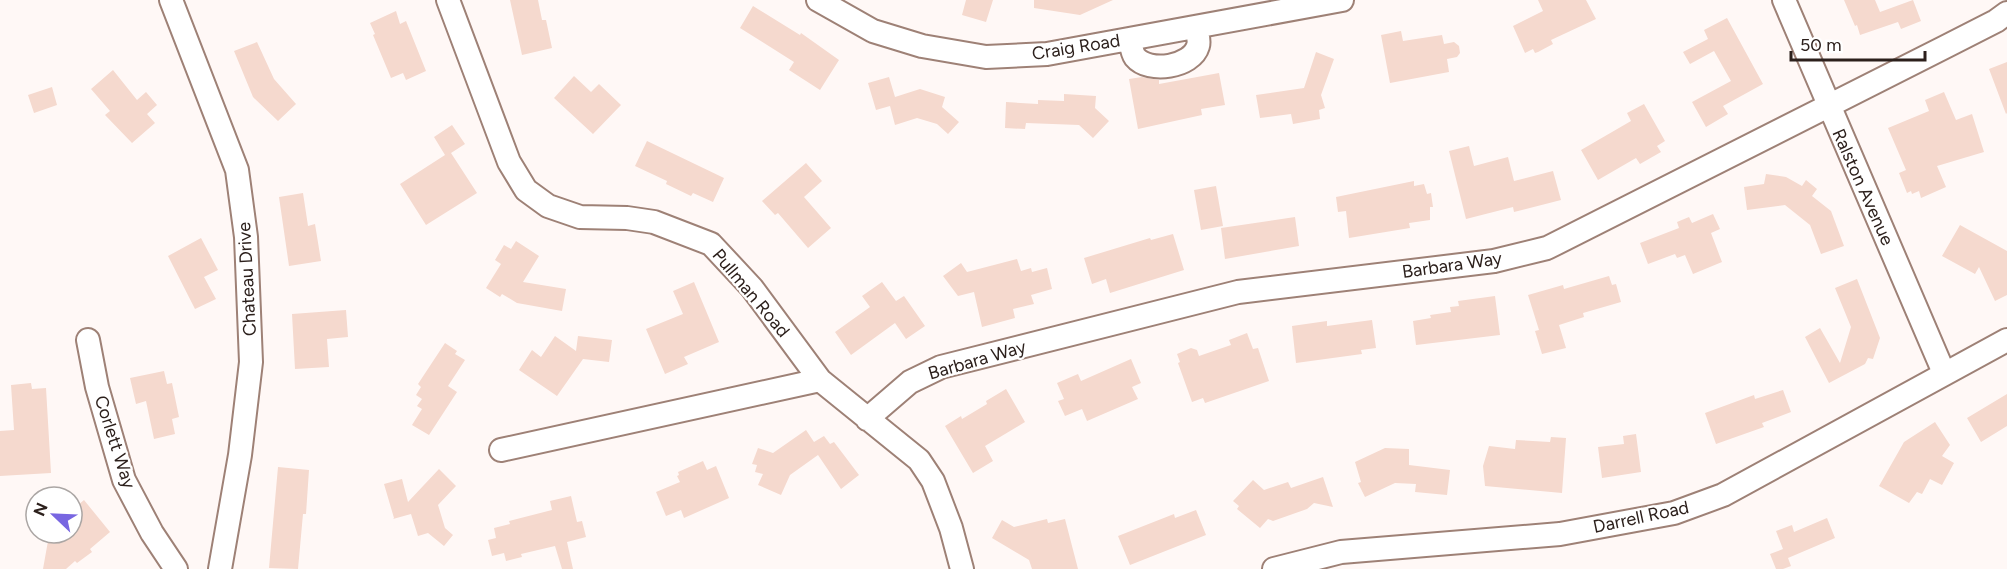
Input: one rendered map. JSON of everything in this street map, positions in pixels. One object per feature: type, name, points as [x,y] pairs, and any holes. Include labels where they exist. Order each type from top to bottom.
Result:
[{"type":"street","name":"Chateau Drive","points":[[171,0],[237,170],[246,237],[251,362],[240,455],[220,569]]},
{"type":"street","name":"Pullman Road","points":[[448,0],[509,162],[526,190],[548,206],[580,217],[627,218],[654,222],[711,244],[752,288],[820,380],[919,460],[933,481],[951,528],[962,569]]},
{"type":"street","name":"Craig Road","points":[[818,0],[873,31],[922,46],[986,57],[1047,54],[1342,0]]},
{"type":"street","name":"Ralston Avenue","points":[[1784,0],[1944,374]]},
{"type":"street","name":"Barbara Way","points":[[867,419],[910,382],[941,367],[1238,292],[1494,261],[1546,248],[1945,47],[2007,13]]},
{"type":"street","points":[[1130,39],[1133,56],[1140,62],[1150,67],[1164,65],[1189,58],[1195,53],[1199,43],[1196,27]]},
{"type":"street","name":"Corlett Way","points":[[88,340],[97,387],[123,480],[152,533],[176,569]]},
{"type":"street","name":"Darrell Road","points":[[1274,569],[1341,552],[1560,534],[1674,513],[1723,495],[2007,340]]},
{"type":"street","points":[[501,450],[820,380]]},
{"type":"building","points":[[510,0],[538,0],[542,20],[546,20],[552,48],[522,55]]},
{"type":"building","points":[[966,0],[993,0],[986,22],[962,15]]},
{"type":"building","points":[[1034,0],[1113,0],[1080,15],[1034,8]]},
{"type":"building","points":[[1538,0],[1586,0],[1596,19],[1551,40],[1553,44],[1538,52],[1535,53],[1533,49],[1525,53],[1513,26],[1543,11]]},
{"type":"building","points":[[1844,0],[1875,0],[1880,12],[1913,0],[1921,21],[1901,29],[1898,22],[1860,35]]},
{"type":"building","points":[[753,6],[800,35],[801,33],[839,60],[820,90],[789,70],[794,62],[740,28]]},
{"type":"building","points":[[396,11],[400,24],[406,21],[426,71],[406,80],[403,73],[391,78],[370,23]]},
{"type":"building","points":[[1727,18],[1763,84],[1723,106],[1728,114],[1706,127],[1692,102],[1731,81],[1714,51],[1690,64],[1683,52],[1708,39],[1704,30]]},
{"type":"building","points":[[1401,31],[1403,41],[1442,35],[1444,44],[1454,42],[1459,46],[1460,53],[1457,57],[1447,59],[1449,72],[1390,83],[1381,35]]},
{"type":"building","points":[[257,42],[274,79],[296,104],[278,121],[253,97],[234,51]]},
{"type":"building","points":[[1316,52],[1334,59],[1321,95],[1325,108],[1319,110],[1320,119],[1293,124],[1291,114],[1260,118],[1256,95],[1304,88]]},
{"type":"building","points":[[2007,62],[2007,113],[2006,114],[1989,69]]},
{"type":"building","points":[[113,70],[137,100],[146,92],[157,105],[147,114],[155,123],[132,143],[105,115],[110,111],[91,89]]},
{"type":"building","points":[[1219,73],[1225,105],[1201,109],[1202,115],[1138,129],[1129,79],[1142,77],[1159,80],[1159,84]]},
{"type":"building","points":[[574,76],[591,92],[599,84],[621,105],[593,134],[554,98]]},
{"type":"building","points":[[889,77],[895,97],[920,89],[945,97],[942,107],[959,122],[948,134],[937,124],[917,118],[895,125],[890,106],[876,110],[868,83]]},
{"type":"building","points":[[52,87],[57,105],[34,113],[28,95]]},
{"type":"building","points":[[1944,92],[1956,120],[1972,114],[1984,152],[1937,166],[1946,187],[1921,198],[1919,191],[1912,194],[1911,191],[1907,193],[1899,173],[1906,170],[1888,128],[1929,111],[1925,100]]},
{"type":"building","points":[[1064,94],[1096,96],[1095,108],[1109,121],[1093,138],[1079,125],[1026,123],[1025,129],[1005,128],[1006,102],[1038,104],[1038,100],[1064,101]]},
{"type":"building","points":[[1644,104],[1665,141],[1657,146],[1661,152],[1640,164],[1636,158],[1598,180],[1581,150],[1631,121],[1627,113]]},
{"type":"building","points":[[452,125],[465,144],[451,153],[477,193],[426,225],[400,184],[445,155],[434,137]]},
{"type":"building","points":[[647,141],[724,178],[713,202],[693,193],[691,196],[666,184],[667,181],[635,166]]},
{"type":"building","points":[[1469,146],[1474,166],[1508,157],[1514,181],[1553,171],[1561,200],[1514,212],[1513,207],[1466,219],[1449,151]]},
{"type":"building","points":[[806,163],[822,181],[804,197],[831,228],[808,248],[778,213],[775,215],[762,201]]},
{"type":"building","points":[[1766,174],[1786,177],[1802,186],[1806,180],[1817,189],[1812,196],[1831,211],[1844,246],[1821,254],[1810,225],[1785,205],[1747,210],[1744,187],[1764,184]]},
{"type":"building","points":[[1414,181],[1414,186],[1424,184],[1427,194],[1431,193],[1433,207],[1430,207],[1430,220],[1409,223],[1410,228],[1349,238],[1346,211],[1338,212],[1336,197]]},
{"type":"building","points":[[1216,186],[1223,226],[1201,230],[1194,190]]},
{"type":"building","points":[[303,193],[308,226],[315,224],[321,261],[289,266],[279,197]]},
{"type":"building","points":[[1713,214],[1720,229],[1711,233],[1722,262],[1693,274],[1685,255],[1677,258],[1675,254],[1648,264],[1640,243],[1679,228],[1677,222],[1689,217],[1692,223]]},
{"type":"building","points":[[1295,217],[1299,246],[1225,259],[1221,228]]},
{"type":"building","points":[[1960,225],[2007,251],[2007,295],[1995,301],[1979,267],[1975,274],[1942,256]]},
{"type":"building","points":[[1173,234],[1184,270],[1110,293],[1106,279],[1092,284],[1084,258],[1150,238],[1151,240]]},
{"type":"building","points":[[201,238],[218,270],[204,277],[216,299],[195,309],[168,256]]},
{"type":"building","points":[[516,241],[539,256],[523,282],[566,289],[562,311],[517,303],[502,294],[500,297],[486,288],[501,264],[495,260],[504,245],[511,249]]},
{"type":"building","points":[[1017,259],[1021,271],[1031,268],[1032,272],[1047,268],[1052,289],[1031,295],[1034,304],[1013,309],[1015,318],[982,327],[974,292],[958,296],[943,276],[961,263],[967,272]]},
{"type":"building","points":[[1609,276],[1612,285],[1616,284],[1621,302],[1583,313],[1584,317],[1559,325],[1566,348],[1542,354],[1535,331],[1539,330],[1528,295],[1563,285],[1564,289]]},
{"type":"building","points":[[1857,279],[1880,338],[1873,359],[1868,358],[1865,364],[1829,383],[1805,337],[1820,328],[1840,363],[1851,327],[1835,288]]},
{"type":"building","points":[[694,282],[719,342],[684,357],[688,364],[665,374],[646,329],[683,314],[673,291]]},
{"type":"building","points":[[882,282],[896,301],[904,296],[925,326],[906,339],[895,323],[851,355],[835,332],[870,307],[862,296]]},
{"type":"building","points":[[1495,296],[1500,335],[1416,345],[1413,321],[1431,318],[1430,315],[1451,312],[1450,307],[1459,306],[1458,301]]},
{"type":"building","points":[[346,310],[348,337],[327,339],[329,367],[295,369],[292,314]]},
{"type":"building","points":[[1372,320],[1376,348],[1361,350],[1362,354],[1296,363],[1292,326],[1327,321],[1327,326]]},
{"type":"building","points":[[1247,333],[1253,349],[1258,348],[1269,381],[1205,403],[1203,398],[1192,402],[1177,354],[1191,348],[1197,350],[1199,356],[1231,345],[1229,340]]},
{"type":"building","points":[[555,336],[576,351],[578,336],[612,340],[609,362],[583,359],[557,396],[519,370],[532,350],[541,357]]},
{"type":"building","points":[[445,343],[457,351],[455,354],[465,360],[448,386],[457,392],[429,435],[412,425],[422,409],[417,406],[422,399],[416,395],[421,387],[418,384]]},
{"type":"building","points":[[1131,359],[1141,383],[1132,387],[1138,399],[1087,421],[1082,409],[1065,416],[1058,401],[1064,399],[1057,383],[1078,374],[1081,381]]},
{"type":"building","points":[[164,371],[167,384],[172,383],[179,417],[172,419],[175,434],[154,439],[146,401],[136,404],[130,378]]},
{"type":"building","points":[[31,383],[32,389],[46,388],[51,473],[0,476],[0,431],[14,430],[11,385]]},
{"type":"building","points":[[1006,389],[1025,422],[985,446],[993,461],[973,473],[945,426],[987,404],[986,401]]},
{"type":"building","points":[[1783,390],[1791,412],[1762,423],[1764,427],[1716,444],[1705,413],[1754,395],[1755,399]]},
{"type":"building","points":[[2007,394],[2007,426],[1981,442],[1967,418]]},
{"type":"building","points":[[1935,422],[1950,445],[1942,456],[1954,463],[1942,485],[1930,479],[1922,494],[1917,492],[1909,503],[1879,486],[1904,442]]},
{"type":"building","points":[[806,430],[814,442],[824,436],[830,444],[834,442],[859,475],[841,489],[818,455],[790,475],[781,495],[758,485],[763,474],[755,472],[757,465],[752,464],[758,448],[773,453]]},
{"type":"building","points":[[1636,434],[1641,472],[1602,478],[1598,447],[1624,444],[1623,436]]},
{"type":"building","points":[[1551,437],[1566,438],[1562,493],[1485,486],[1483,466],[1489,446],[1515,449],[1516,440],[1550,442]]},
{"type":"building","points":[[1385,448],[1409,449],[1409,465],[1450,470],[1447,495],[1415,492],[1416,484],[1395,483],[1365,497],[1358,483],[1361,482],[1355,462]]},
{"type":"building","points":[[703,461],[707,470],[716,466],[729,498],[684,518],[681,510],[666,516],[656,492],[680,482],[678,472]]},
{"type":"building","points":[[278,467],[309,470],[306,514],[303,514],[298,569],[269,568]]},
{"type":"building","points":[[439,469],[456,486],[438,505],[445,528],[453,535],[444,546],[428,533],[418,536],[411,514],[393,519],[384,484],[402,479],[408,502]]},
{"type":"building","points":[[1323,477],[1333,507],[1314,503],[1307,509],[1273,521],[1268,519],[1260,528],[1237,509],[1239,506],[1233,501],[1253,480],[1264,490],[1288,482],[1291,488]]},
{"type":"building","points":[[571,496],[577,522],[582,521],[586,537],[567,542],[573,569],[562,569],[555,546],[521,554],[522,557],[506,561],[504,553],[492,556],[488,540],[496,538],[494,528],[510,524],[509,521],[552,510],[550,501]]},
{"type":"building","points":[[84,500],[110,532],[90,549],[92,552],[77,563],[75,561],[66,569],[43,569],[47,545],[84,545]]},
{"type":"building","points":[[1196,510],[1206,535],[1130,565],[1118,536],[1174,514],[1175,518]]},
{"type":"building","points":[[1827,518],[1835,538],[1788,558],[1791,566],[1776,569],[1770,554],[1783,549],[1776,531],[1792,525],[1794,532]]},
{"type":"building","points":[[1047,519],[1048,523],[1065,519],[1078,569],[1032,569],[1029,560],[992,538],[1002,520],[1014,527]]}]
